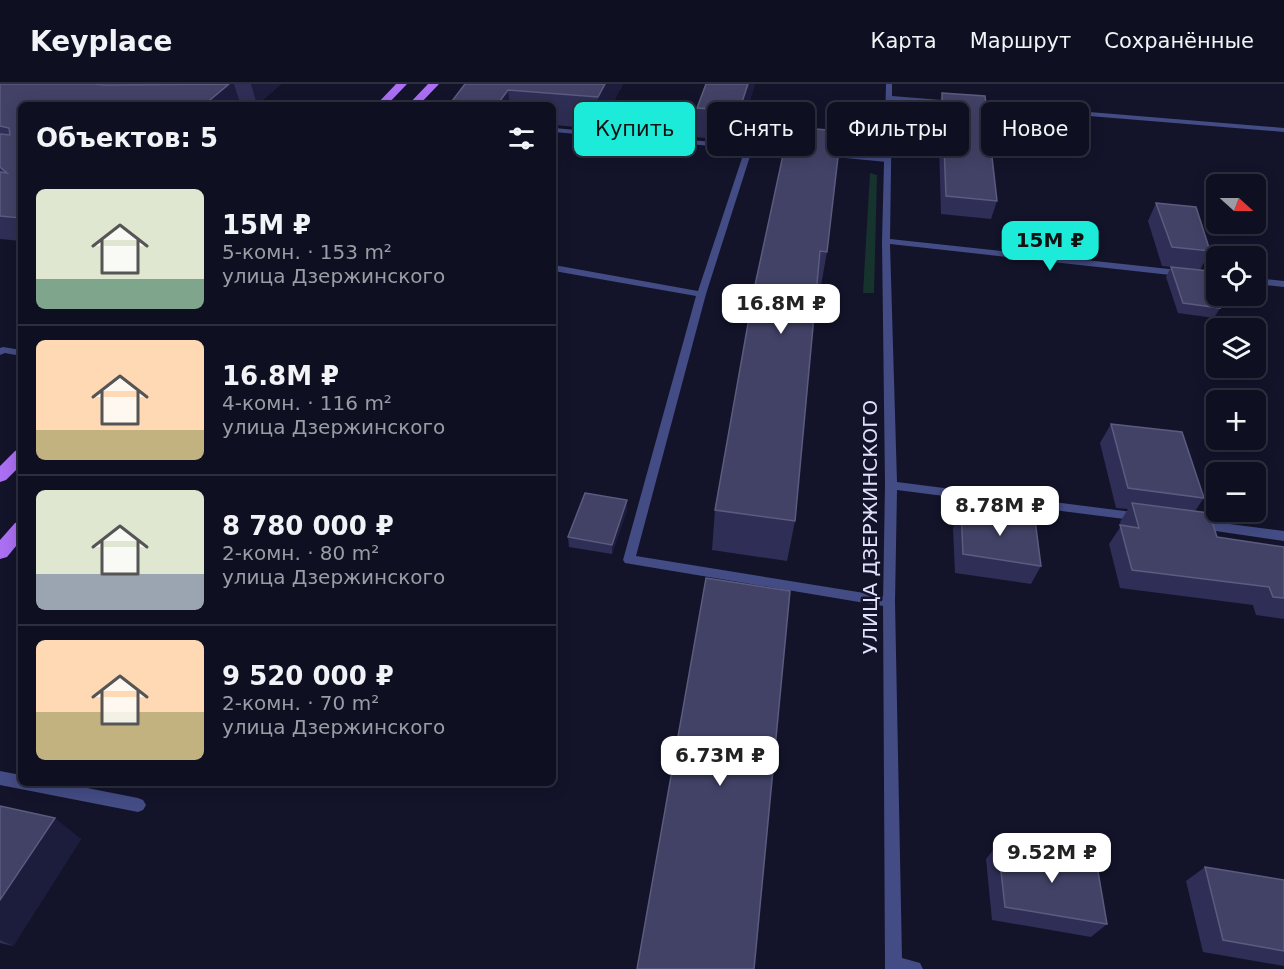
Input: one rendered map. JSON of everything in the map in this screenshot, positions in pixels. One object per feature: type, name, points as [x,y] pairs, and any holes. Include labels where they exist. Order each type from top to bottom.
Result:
[{"type":"main road","points":[[384,102],[402,84]]},
{"type":"main road","points":[[416,102],[434,84]]},
{"type":"main road","points":[[0,476],[18,458]]},
{"type":"main road","points":[[0,552],[18,531]]},
{"type":"street","name":"УЛИЦА ДЗЕРЖИНСКОГО","points":[[888,84],[885,241],[891,485],[889,602],[894,967]]},
{"type":"street","points":[[888,98],[1284,130]]},
{"type":"street","points":[[556,130],[707,143]]},
{"type":"street","points":[[818,153],[887,160]]},
{"type":"street","points":[[746,156],[701,294],[629,560],[889,602]]},
{"type":"street","points":[[885,241],[1206,276]]},
{"type":"street","points":[[556,268],[701,294]]},
{"type":"street","points":[[1266,282],[1284,284]]},
{"type":"street","points":[[0,352],[3,350],[18,352]]},
{"type":"street","points":[[891,485],[1157,519]]},
{"type":"street","points":[[1192,524],[1284,536]]},
{"type":"street","points":[[0,778],[18,782]]},
{"type":"street","points":[[38,786],[138,805]]},
{"type":"street","points":[[894,967],[914,969]]},
{"type":"green space","points":[[870,173],[877,175],[874,293],[863,293]]},
{"type":"building","points":[[0,84],[229,84],[208,102],[18,102],[18,218],[0,216],[0,172],[7,173],[0,167],[0,134],[10,135],[9,128],[0,126]]},
{"type":"building","points":[[465,84],[605,84],[598,97],[508,90],[499,102],[451,102]]},
{"type":"building","points":[[706,84],[748,84],[742,102],[707,102],[707,109],[697,108]]},
{"type":"building","points":[[942,93],[985,96],[986,102],[981,102],[981,156],[992,156],[997,201],[946,196],[944,156],[969,156],[969,102],[942,102]]},
{"type":"building","points":[[815,129],[827,130],[827,156],[838,156],[827,252],[820,251],[795,521],[715,510],[754,290],[783,156],[815,156]]},
{"type":"building","points":[[1156,203],[1196,207],[1208,246],[1206,246],[1206,251],[1172,247]]},
{"type":"building","points":[[1171,267],[1206,271],[1206,306],[1219,306],[1220,308],[1183,303]]},
{"type":"building","points":[[1111,424],[1182,432],[1204,498],[1128,488]]},
{"type":"building","points":[[585,493],[627,500],[612,545],[568,537]]},
{"type":"building","points":[[1132,503],[1206,513],[1206,522],[1212,522],[1217,537],[1284,547],[1284,598],[1273,597],[1269,587],[1132,570],[1120,525],[1139,528]]},
{"type":"building","points":[[961,509],[1035,520],[1041,566],[963,554]]},
{"type":"building","points":[[706,578],[790,591],[754,969],[637,969]]},
{"type":"building","points":[[0,806],[55,818],[0,900]]},
{"type":"building","points":[[998,844],[1096,860],[1107,924],[1005,907]]},
{"type":"building","points":[[1205,867],[1284,880],[1284,951],[1223,940]]}]
